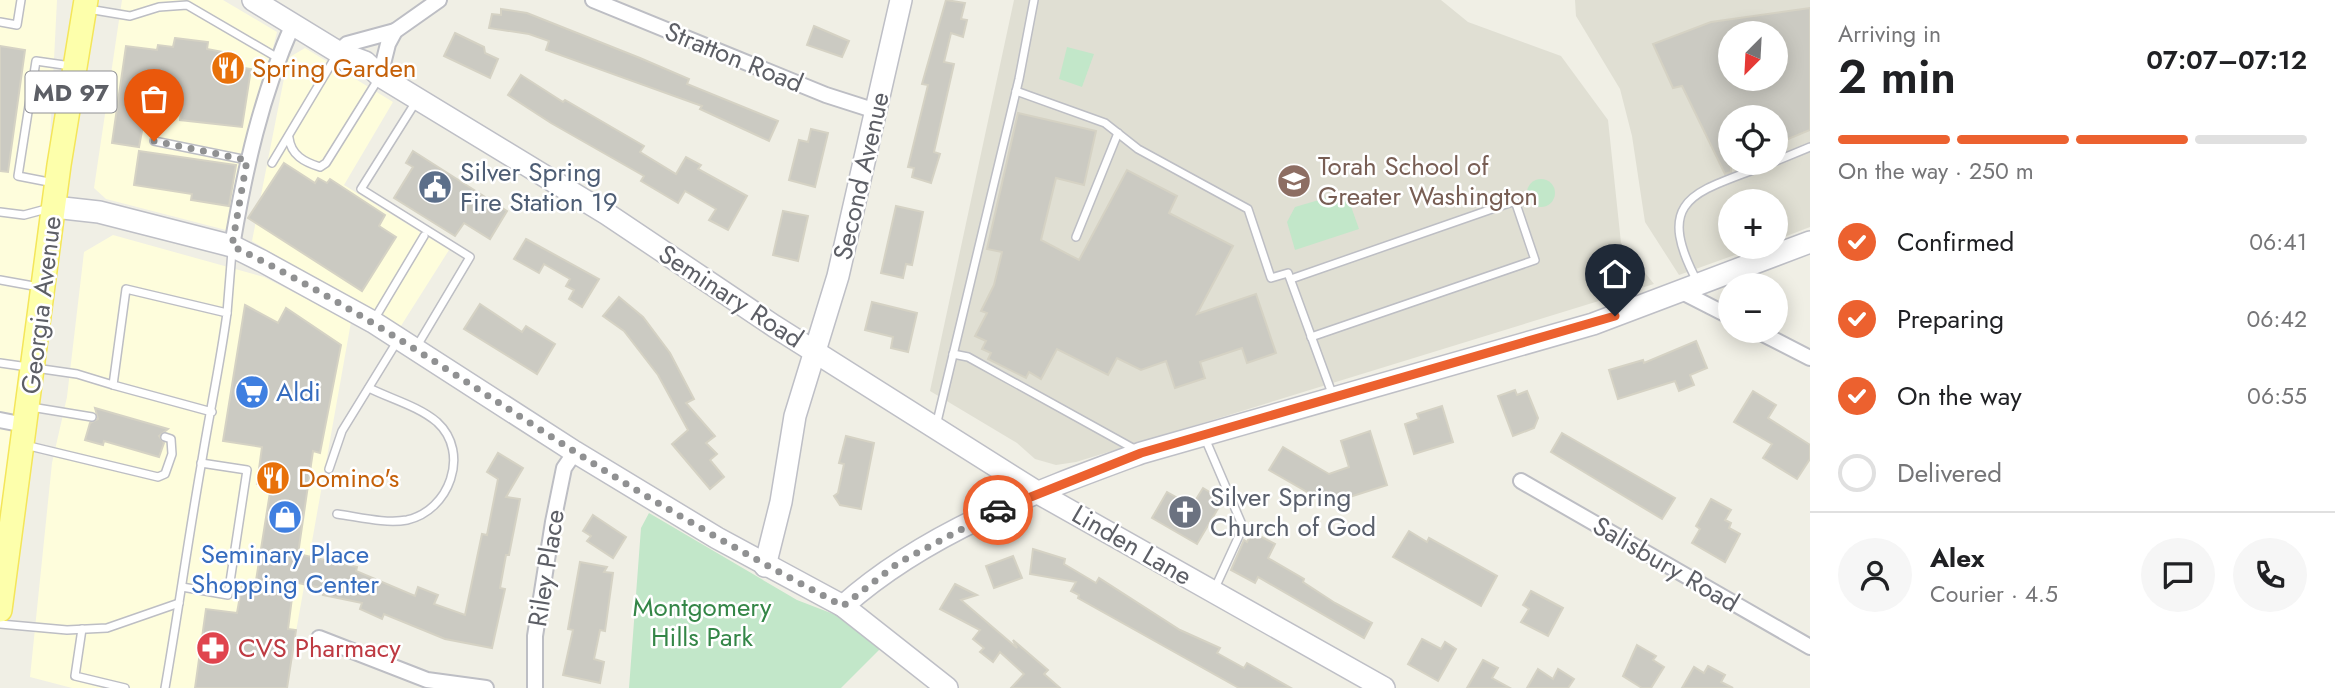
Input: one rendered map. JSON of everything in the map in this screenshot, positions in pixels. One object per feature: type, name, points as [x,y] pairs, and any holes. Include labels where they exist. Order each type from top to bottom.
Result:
[{"type":"main road","name":"Georgia Avenue","points":[[0,610],[6,523],[13,473],[25,425],[57,183],[85,4]]},
{"type":"street","name":"Seminary Road","points":[[253,0],[338,52],[359,72],[380,76],[607,215],[814,350],[796,416],[781,502],[765,566]]},
{"type":"street","points":[[338,52],[347,44],[395,31],[439,0]]},
{"type":"street","name":"Stratton Road","points":[[593,0],[826,95],[876,111]]},
{"type":"street","name":"Second Avenue","points":[[814,350],[838,276],[901,0]]},
{"type":"street","points":[[232,246],[247,160],[278,58],[293,24]]},
{"type":"street","points":[[380,76],[388,44],[395,31]]},
{"type":"street","points":[[54,207],[99,212],[232,246],[373,322],[575,452],[765,566],[843,606],[947,688]]},
{"type":"street","points":[[843,606],[898,563],[1009,504],[1041,494],[1141,453],[1528,343],[1691,289],[1810,242]]},
{"type":"street","points":[[1691,289],[1718,308]]},
{"type":"street","points":[[1781,343],[1810,358]]},
{"type":"street","name":"Linden Lane","points":[[814,350],[1041,494],[1384,688]]},
{"type":"street","points":[[0,420],[25,425]]},
{"type":"street","name":"Riley Place","points":[[536,688],[535,636],[555,510],[564,468],[575,452]]},
{"type":"street","name":"Salisbury Road","points":[[1521,481],[1810,647]]},
{"type":"street","points":[[319,638],[427,680],[486,688]]},
{"type":"lane","points":[[0,22],[17,25],[21,0]]},
{"type":"lane","points":[[936,426],[1016,91],[1034,0]]},
{"type":"lane","points":[[85,4],[130,16],[159,7],[188,3],[278,58]]},
{"type":"lane","points":[[272,163],[338,52]]},
{"type":"lane","points":[[57,183],[19,176],[36,61],[75,67]]},
{"type":"lane","points":[[289,138],[290,149],[296,155],[320,167],[326,163],[380,76]]},
{"type":"lane","points":[[1016,91],[1088,114],[1138,149],[1248,209],[1271,278],[1288,273],[1291,279],[1333,397]]},
{"type":"lane","points":[[329,468],[338,438],[369,388],[407,344],[470,257],[361,189],[417,99]]},
{"type":"lane","points":[[1076,237],[1118,133]]},
{"type":"lane","points":[[154,141],[247,160]]},
{"type":"lane","points":[[1788,156],[1810,147]]},
{"type":"lane","points":[[1691,289],[1680,240],[1681,210],[1692,195],[1741,175]]},
{"type":"lane","points":[[1291,279],[1515,201],[1535,260],[1311,337]]},
{"type":"lane","points":[[0,212],[24,215],[54,207]]},
{"type":"lane","points":[[373,322],[424,236]]},
{"type":"lane","points":[[165,688],[201,463],[212,412],[227,313],[232,246]]},
{"type":"lane","points":[[0,280],[43,288]]},
{"type":"lane","points":[[113,385],[126,289],[227,313]]},
{"type":"lane","points":[[953,354],[968,357],[1141,453]]},
{"type":"lane","points":[[0,363],[77,374],[212,412]]},
{"type":"lane","points":[[337,514],[389,520],[420,516],[430,511],[442,498],[453,474],[451,446],[437,422],[418,410],[369,388]]},
{"type":"lane","points":[[92,417],[25,425],[38,446],[158,477],[165,474],[172,454],[171,439],[165,437]]},
{"type":"lane","points":[[1204,435],[1243,527],[1213,591]]},
{"type":"lane","points":[[182,587],[228,595],[232,570],[247,470],[201,463]]},
{"type":"lane","points":[[0,624],[107,628],[179,603]]},
{"type":"lane","points":[[82,629],[75,676],[125,688]]},
{"type":"shaded area","points":[[0,0],[57,0],[47,198],[0,537]]},
{"type":"shaded area","points":[[122,0],[223,0],[277,32],[226,230],[106,199],[94,188]]},
{"type":"shaded area","name":"Torah School of Greater Washington","points":[[1014,0],[1441,0],[1468,22],[1561,56],[1608,120],[1621,243],[1654,284],[1076,462],[1056,465],[1035,459],[1017,443],[930,391]]},
{"type":"shaded area","points":[[1575,0],[1810,0],[1810,227],[1788,235],[1788,189],[1718,189],[1718,259],[1724,259],[1679,275],[1645,222],[1632,136],[1620,89],[1576,16]]},
{"type":"shaded area","points":[[305,48],[393,102],[344,185],[449,250],[399,329],[252,241],[288,58]]},
{"type":"shaded area","points":[[113,235],[264,277],[351,322],[286,688],[72,688],[30,677],[52,463],[67,397],[84,252]]},
{"type":"green space","points":[[1067,47],[1094,54],[1082,87],[1059,79]]},
{"type":"green space","points":[[1541,179],[1551,183],[1555,193],[1551,203],[1541,207],[1531,203],[1527,193],[1531,183]]},
{"type":"green space","points":[[1346,192],[1359,229],[1295,250],[1287,222],[1295,207]]},
{"type":"green space","name":"Montgomery Hills Park","points":[[649,513],[797,600],[836,615],[881,648],[841,688],[629,688],[641,528]]},
{"type":"building","points":[[946,0],[965,3],[961,19],[967,20],[963,37],[951,33],[944,62],[954,64],[934,152],[940,154],[931,183],[912,177],[914,168],[908,167],[928,85],[922,84]]},
{"type":"building","points":[[1810,8],[1810,130],[1788,139],[1788,105],[1718,105],[1718,160],[1682,86],[1673,88],[1653,44],[1718,21],[1718,91],[1788,91],[1788,21],[1718,21]]},
{"type":"building","points":[[501,9],[527,13],[640,58],[689,79],[687,84],[778,121],[769,141],[700,109],[702,106],[546,50],[549,41],[529,34],[489,28],[492,14],[501,15]]},
{"type":"building","points":[[814,26],[849,41],[842,57],[807,45]]},
{"type":"building","points":[[455,33],[484,47],[485,53],[498,59],[490,78],[444,56]]},
{"type":"building","points":[[175,38],[208,42],[207,49],[223,52],[222,58],[239,61],[238,67],[251,69],[242,127],[180,120],[181,111],[174,109],[169,101],[148,98],[139,147],[112,143],[126,46],[157,50],[158,45],[173,47]]},
{"type":"building","points":[[0,46],[25,50],[8,172],[0,171]]},
{"type":"building","points":[[521,75],[563,102],[565,100],[644,146],[640,152],[676,174],[686,157],[701,165],[698,169],[747,196],[728,230],[709,220],[716,209],[685,191],[678,203],[641,181],[644,176],[508,95]]},
{"type":"building","points":[[1018,113],[1096,131],[1084,185],[1056,178],[1041,240],[1079,260],[1127,170],[1177,196],[1169,213],[1233,246],[1197,314],[1256,294],[1276,353],[1247,363],[1242,348],[1200,362],[1205,378],[1175,388],[1166,361],[1141,370],[1117,358],[1108,375],[1057,349],[1041,379],[1029,372],[1026,378],[988,359],[991,353],[982,349],[986,341],[975,336],[987,313],[981,311],[994,285],[1002,252],[987,249]]},
{"type":"building","points":[[811,129],[828,133],[815,187],[789,180],[799,140],[808,142]]},
{"type":"building","points":[[139,151],[236,165],[229,206],[191,200],[192,194],[134,185]]},
{"type":"building","name":"Silver Spring Fire Station 19","points":[[413,151],[507,211],[490,239],[464,223],[455,236],[394,198],[413,167],[406,163]]},
{"type":"building","points":[[284,163],[315,183],[318,178],[327,183],[330,179],[385,215],[379,226],[396,237],[362,291],[248,218]]},
{"type":"building","points":[[896,206],[923,212],[912,265],[906,264],[903,278],[881,273]]},
{"type":"building","points":[[783,211],[808,216],[798,261],[773,255]]},
{"type":"building","points":[[526,239],[599,279],[582,307],[569,299],[574,290],[566,286],[570,279],[544,264],[539,273],[514,259]]},
{"type":"building","points":[[619,297],[643,317],[670,353],[694,399],[686,403],[715,436],[706,443],[717,454],[710,460],[724,477],[710,489],[672,444],[688,430],[658,375],[624,331],[603,316]]},
{"type":"building","points":[[872,302],[917,313],[908,352],[891,348],[893,337],[865,330]]},
{"type":"building","points":[[480,304],[522,332],[526,326],[555,344],[537,374],[464,329]]},
{"type":"building","name":"Seminary Place Shopping Center","points":[[245,305],[278,323],[286,308],[341,345],[320,453],[313,451],[298,554],[357,567],[356,571],[415,596],[418,587],[438,595],[434,604],[465,615],[482,534],[487,535],[498,479],[487,472],[498,453],[523,468],[506,497],[520,499],[509,555],[506,555],[500,588],[505,589],[492,648],[445,639],[384,614],[382,619],[360,609],[362,603],[323,595],[325,589],[294,582],[288,629],[296,630],[287,688],[195,688],[206,609],[237,613],[242,585],[255,587],[271,486],[257,484],[262,447],[223,441]]},
{"type":"building","points":[[1696,341],[1707,368],[1690,375],[1694,385],[1679,391],[1675,381],[1618,399],[1609,370],[1643,360],[1644,363]]},
{"type":"building","points":[[1515,390],[1517,395],[1527,391],[1538,418],[1534,428],[1513,436],[1498,396]]},
{"type":"building","points":[[1753,391],[1776,405],[1768,418],[1810,445],[1810,459],[1797,479],[1763,458],[1772,444],[1734,422]]},
{"type":"building","points":[[1442,406],[1453,442],[1414,454],[1405,424],[1419,419],[1417,414]]},
{"type":"building","points":[[95,408],[168,429],[159,436],[164,443],[159,457],[104,441],[103,445],[85,440],[90,423],[98,419]]},
{"type":"building","points":[[1370,431],[1387,485],[1328,504],[1269,470],[1283,447],[1329,474],[1349,467],[1341,441]]},
{"type":"building","points":[[1562,433],[1675,498],[1662,519],[1551,452]]},
{"type":"building","points":[[846,436],[874,443],[861,509],[840,505],[834,496],[838,493],[844,464],[839,463]]},
{"type":"building","name":"Silver Spring Church of God","points":[[1203,488],[1223,500],[1197,544],[1152,518],[1167,492],[1192,506]]},
{"type":"building","points":[[1711,499],[1731,510],[1725,520],[1731,523],[1729,528],[1740,534],[1725,562],[1692,543],[1700,529],[1696,526]]},
{"type":"building","points":[[593,515],[626,537],[613,558],[587,541],[591,536],[583,531]]},
{"type":"building","points":[[1409,531],[1427,542],[1429,538],[1497,576],[1481,606],[1393,557]]},
{"type":"building","points":[[1252,532],[1275,544],[1268,558],[1304,579],[1303,582],[1335,603],[1372,623],[1364,638],[1258,577],[1255,583],[1231,570],[1244,540],[1247,542]]},
{"type":"building","points":[[1033,549],[1065,559],[1064,564],[1096,583],[1099,578],[1180,630],[1220,648],[1217,653],[1244,668],[1247,663],[1291,688],[1239,688],[1078,598],[1079,595],[1071,591],[1076,582],[1030,574]]},
{"type":"building","points":[[1013,556],[1022,578],[994,588],[986,566]]},
{"type":"building","points":[[580,562],[607,567],[604,572],[613,573],[605,631],[600,630],[594,659],[604,662],[600,683],[563,675],[573,630],[568,629]]},
{"type":"building","points":[[955,584],[977,595],[961,600],[1017,648],[1013,640],[1048,670],[1044,674],[1060,688],[1011,688],[1024,674],[1000,652],[993,662],[980,652],[984,648],[973,639],[980,630],[940,609]]},
{"type":"building","points":[[1531,591],[1563,608],[1548,636],[1521,622],[1529,609],[1523,605]]},
{"type":"building","points":[[1422,639],[1441,649],[1445,642],[1456,649],[1438,681],[1408,664]]},
{"type":"building","points":[[1637,645],[1656,656],[1653,660],[1664,667],[1651,688],[1642,688],[1623,676]]},
{"type":"building","points":[[1483,660],[1498,668],[1492,678],[1510,688],[1467,688]]},
{"type":"building","points":[[1708,666],[1725,675],[1721,682],[1733,688],[1682,688],[1694,667],[1704,673]]},
{"type":"building","points":[[1538,669],[1553,679],[1558,669],[1574,679],[1568,688],[1527,688]]},
{"type":"way so far","points":[[154,141],[247,160],[232,246],[373,322],[575,452],[717,538],[843,606],[869,583],[898,563],[998,510]]},
{"type":"place","name":"Spring Garden","points":[[228,68]]},
{"type":"place","name":"Torah School of Greater Washington","points":[[1294,181]]},
{"type":"place","name":"Silver Spring Fire Station 19","points":[[435,187]]},
{"type":"place","name":"Aldi","points":[[252,392]]},
{"type":"place","name":"Domino's","points":[[273,478]]},
{"type":"place","name":"Silver Spring Church of God","points":[[1185,512]]},
{"type":"place","name":"Seminary Place Shopping Center","points":[[285,517]]},
{"type":"place","name":"CVS Pharmacy","points":[[213,648]]},
{"type":"route","points":[[998,510],[1141,453],[1615,316]]}]
